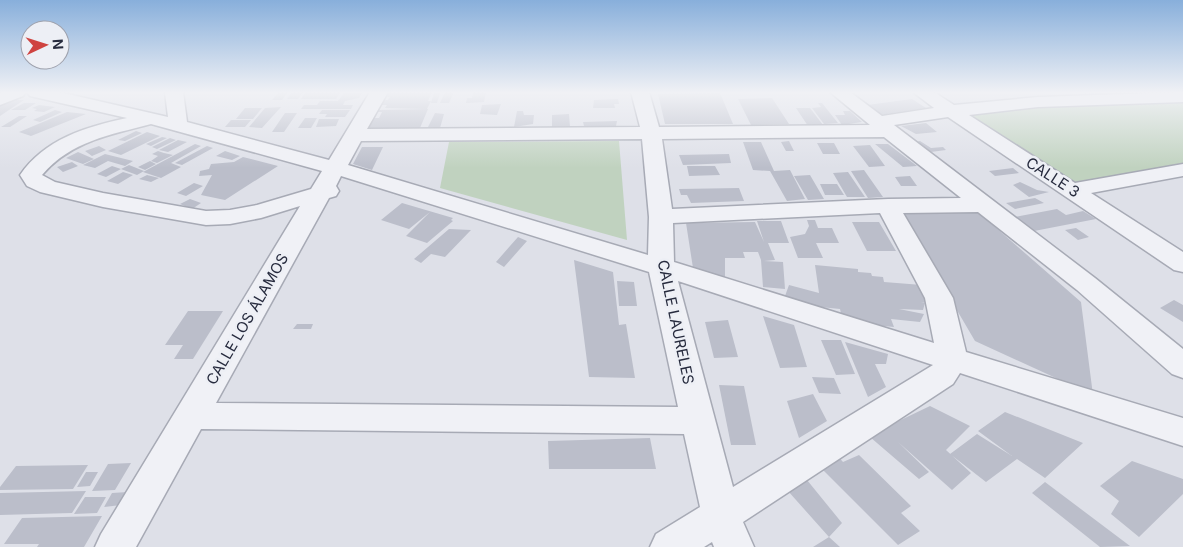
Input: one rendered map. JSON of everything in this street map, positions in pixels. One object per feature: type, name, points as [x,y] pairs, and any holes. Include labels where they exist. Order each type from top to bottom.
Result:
[{"type":"street","points":[[147,118],[372,178],[510,219],[1183,432]]},
{"type":"street","points":[[166,122],[167,118]]},
{"type":"street","name":"CALLE LOS ÁLAMOS","points":[[115,547],[364,118]]},
{"type":"street","name":"CALLE LAURELES","points":[[648,118],[652,132],[661,217],[661,268],[721,515],[734,547]]},
{"type":"street","points":[[872,118],[1086,284],[1183,366]]},
{"type":"street","points":[[354,135],[884,127],[924,118]]},
{"type":"street","name":"CALLE 3","points":[[962,118],[1183,264]]},
{"type":"street","points":[[166,122],[91,132],[59,149],[38,164],[30,174],[35,181],[48,186],[94,198],[206,218],[230,217],[261,211],[372,178]]},
{"type":"street","points":[[1072,190],[1183,170]]},
{"type":"street","points":[[661,217],[888,206],[984,205]]},
{"type":"street","points":[[670,547],[942,376],[953,360],[939,298],[888,206]]},
{"type":"street","points":[[191,416],[698,421]]},
{"type":"green space","points":[[974,118],[1183,118],[1183,165],[1075,184]]},
{"type":"green space","points":[[619,141],[627,240],[440,188],[449,142]]},
{"type":"building","points":[[17,118],[25,118],[10,127],[1,127]]},
{"type":"building","points":[[38,118],[50,118],[40,122],[33,120]]},
{"type":"building","points":[[54,118],[77,118],[31,136],[19,132]]},
{"type":"building","points":[[237,118],[254,118],[253,119],[236,119]]},
{"type":"building","points":[[257,118],[271,118],[262,128],[249,127]]},
{"type":"building","points":[[282,118],[294,118],[284,132],[272,132]]},
{"type":"building","points":[[305,118],[317,118],[311,128],[298,128]]},
{"type":"building","points":[[374,118],[424,118],[420,128],[369,128]]},
{"type":"building","points":[[433,118],[443,118],[440,128],[427,129]]},
{"type":"building","points":[[516,118],[534,118],[533,124],[514,127]]},
{"type":"building","points":[[552,118],[569,118],[570,127],[552,127]]},
{"type":"building","points":[[663,118],[730,118],[733,124],[665,124]]},
{"type":"building","points":[[747,118],[785,118],[789,124],[751,125]]},
{"type":"building","points":[[802,118],[817,118],[823,125],[808,126]]},
{"type":"building","points":[[819,118],[834,118],[838,123],[824,124]]},
{"type":"building","points":[[837,118],[857,118],[862,122],[842,125]]},
{"type":"building","points":[[319,119],[339,119],[336,126],[316,127]]},
{"type":"building","points":[[231,120],[251,120],[245,127],[225,127]]},
{"type":"building","points":[[617,121],[616,126],[584,126],[583,122]]},
{"type":"building","points":[[926,123],[937,132],[916,134],[901,126]]},
{"type":"building","points":[[136,131],[142,133],[125,141],[118,140]]},
{"type":"building","points":[[147,132],[160,136],[121,155],[108,151]]},
{"type":"building","points":[[162,137],[167,138],[151,146],[146,144]]},
{"type":"building","points":[[170,138],[176,140],[157,149],[152,147]]},
{"type":"building","points":[[178,140],[187,142],[168,152],[159,150]]},
{"type":"building","points":[[789,141],[794,151],[786,151],[781,142]]},
{"type":"building","points":[[920,141],[931,148],[943,147],[946,150],[923,153],[909,143]]},
{"type":"building","points":[[743,142],[761,142],[774,171],[790,170],[805,199],[787,201],[770,171],[753,170]]},
{"type":"building","points":[[817,143],[834,143],[840,154],[823,154]]},
{"type":"building","points":[[195,144],[201,146],[171,163],[181,167],[161,178],[143,172]]},
{"type":"building","points":[[875,144],[888,144],[917,166],[903,167]]},
{"type":"building","points":[[870,145],[885,166],[869,167],[853,146]]},
{"type":"building","points":[[99,146],[106,150],[92,156],[85,151]]},
{"type":"building","points":[[207,146],[213,148],[182,165],[175,163]]},
{"type":"building","points":[[362,147],[383,147],[372,170],[353,164]]},
{"type":"building","points":[[158,151],[173,155],[157,163],[151,161],[158,156],[152,154]]},
{"type":"building","points":[[225,151],[240,156],[232,160],[216,156]]},
{"type":"building","points":[[78,152],[94,159],[83,164],[66,158]]},
{"type":"building","points":[[105,154],[133,161],[125,166],[108,161],[95,168],[83,165]]},
{"type":"building","points":[[729,154],[731,163],[683,165],[679,155]]},
{"type":"building","points":[[243,157],[278,166],[225,200],[201,195],[212,175],[199,176],[200,171],[209,169],[211,164],[234,162]]},
{"type":"building","points":[[150,161],[156,164],[145,170],[138,167]]},
{"type":"building","points":[[72,162],[78,166],[63,172],[57,167]]},
{"type":"building","points":[[129,165],[144,171],[137,175],[121,169]]},
{"type":"building","points":[[112,166],[121,169],[106,177],[97,174]]},
{"type":"building","points":[[687,166],[715,166],[720,175],[689,176]]},
{"type":"building","points":[[1013,168],[1019,173],[995,176],[989,171]]},
{"type":"building","points":[[864,170],[883,197],[868,198],[851,171]]},
{"type":"building","points":[[123,172],[133,175],[118,184],[107,181]]},
{"type":"building","points":[[848,172],[865,197],[847,197],[833,173]]},
{"type":"building","points":[[147,175],[159,178],[151,182],[139,179]]},
{"type":"building","points":[[810,175],[824,199],[808,200],[794,176]]},
{"type":"building","points":[[910,176],[917,186],[901,186],[895,177]]},
{"type":"building","points":[[1020,182],[1037,190],[1049,192],[1029,197],[1013,185]]},
{"type":"building","points":[[194,183],[203,186],[186,196],[177,193]]},
{"type":"building","points":[[820,184],[837,184],[844,195],[825,195]]},
{"type":"building","points":[[739,188],[744,201],[691,203],[687,195],[681,195],[679,189]]},
{"type":"building","points":[[1035,198],[1044,203],[1015,209],[1006,203]]},
{"type":"building","points":[[190,199],[201,203],[192,209],[180,204]]},
{"type":"building","points":[[402,203],[453,218],[451,220],[453,221],[427,243],[406,236],[430,212],[409,229],[381,220]]},
{"type":"building","points":[[1057,209],[1066,215],[1083,211],[1096,219],[1029,232],[1010,218]]},
{"type":"building","points":[[978,212],[1081,302],[1093,395],[975,341],[900,213]]},
{"type":"building","points":[[807,220],[815,220],[818,228],[832,228],[839,243],[816,243],[823,258],[798,258],[790,237],[805,234],[809,226]]},
{"type":"building","points":[[757,221],[781,221],[789,243],[768,243],[775,260],[764,261],[783,262],[785,289],[763,287],[761,260],[758,252],[743,252],[745,258],[725,258],[725,277],[693,268],[686,223],[755,222],[764,242]]},
{"type":"building","points":[[852,222],[879,222],[896,251],[867,251]]},
{"type":"building","points":[[1076,228],[1089,237],[1078,240],[1065,230]]},
{"type":"building","points":[[449,229],[471,230],[445,257],[431,254],[421,263],[414,259]]},
{"type":"building","points":[[518,237],[527,241],[504,267],[496,262]]},
{"type":"building","points":[[574,260],[613,272],[619,325],[626,324],[635,378],[589,377]]},
{"type":"building","points":[[815,265],[858,269],[858,272],[871,273],[872,276],[883,277],[884,282],[922,285],[928,303],[921,302],[925,303],[923,310],[899,309],[924,314],[920,322],[891,319],[894,327],[843,322],[840,309],[820,307],[785,296],[789,285],[819,293]]},
{"type":"building","points":[[617,281],[634,282],[637,306],[619,306]]},
{"type":"building","points":[[1174,300],[1183,305],[1183,322],[1160,308]]},
{"type":"building","points":[[188,311],[223,311],[193,359],[174,359],[183,345],[165,345]]},
{"type":"building","points":[[763,316],[794,325],[807,367],[780,368]]},
{"type":"building","points":[[728,320],[738,357],[714,358],[705,322]]},
{"type":"building","points":[[297,324],[313,324],[311,329],[293,329]]},
{"type":"building","points":[[821,340],[841,340],[855,374],[836,375]]},
{"type":"building","points":[[845,342],[888,354],[886,364],[875,364],[886,387],[868,397]]},
{"type":"building","points":[[812,377],[834,378],[841,394],[819,393]]},
{"type":"building","points":[[719,385],[744,386],[756,445],[731,445]]},
{"type":"building","points":[[813,394],[827,421],[799,438],[787,401]]},
{"type":"building","points":[[930,406],[970,426],[946,450],[971,473],[952,490],[898,442],[929,472],[919,479],[870,437],[882,429]]},
{"type":"building","points":[[1005,412],[1083,443],[1045,478],[1017,459],[986,482],[950,454],[977,434],[1012,456],[978,431]]},
{"type":"building","points":[[650,438],[656,469],[549,469],[548,441]]},
{"type":"building","points":[[836,454],[843,462],[859,455],[911,506],[901,513],[920,531],[898,545],[818,465]]},
{"type":"building","points":[[1132,461],[1183,479],[1183,494],[1139,537],[1111,514],[1119,501],[1100,486]]},
{"type":"building","points":[[131,463],[115,490],[92,491],[108,464]]},
{"type":"building","points":[[88,465],[73,489],[0,490],[0,487],[16,466]]},
{"type":"building","points":[[86,472],[98,472],[90,486],[77,487]]},
{"type":"building","points":[[807,480],[842,523],[829,537],[788,491]]},
{"type":"building","points":[[1045,482],[1130,546],[1100,547],[1032,493]]},
{"type":"building","points":[[86,491],[72,513],[0,515],[0,493]]},
{"type":"building","points":[[128,492],[121,505],[104,507],[112,493]]},
{"type":"building","points":[[85,497],[106,497],[97,513],[74,514]]},
{"type":"building","points":[[102,516],[84,547],[37,547],[39,544],[4,544],[22,518]]},
{"type":"building","points":[[829,537],[840,547],[813,547]]}]
